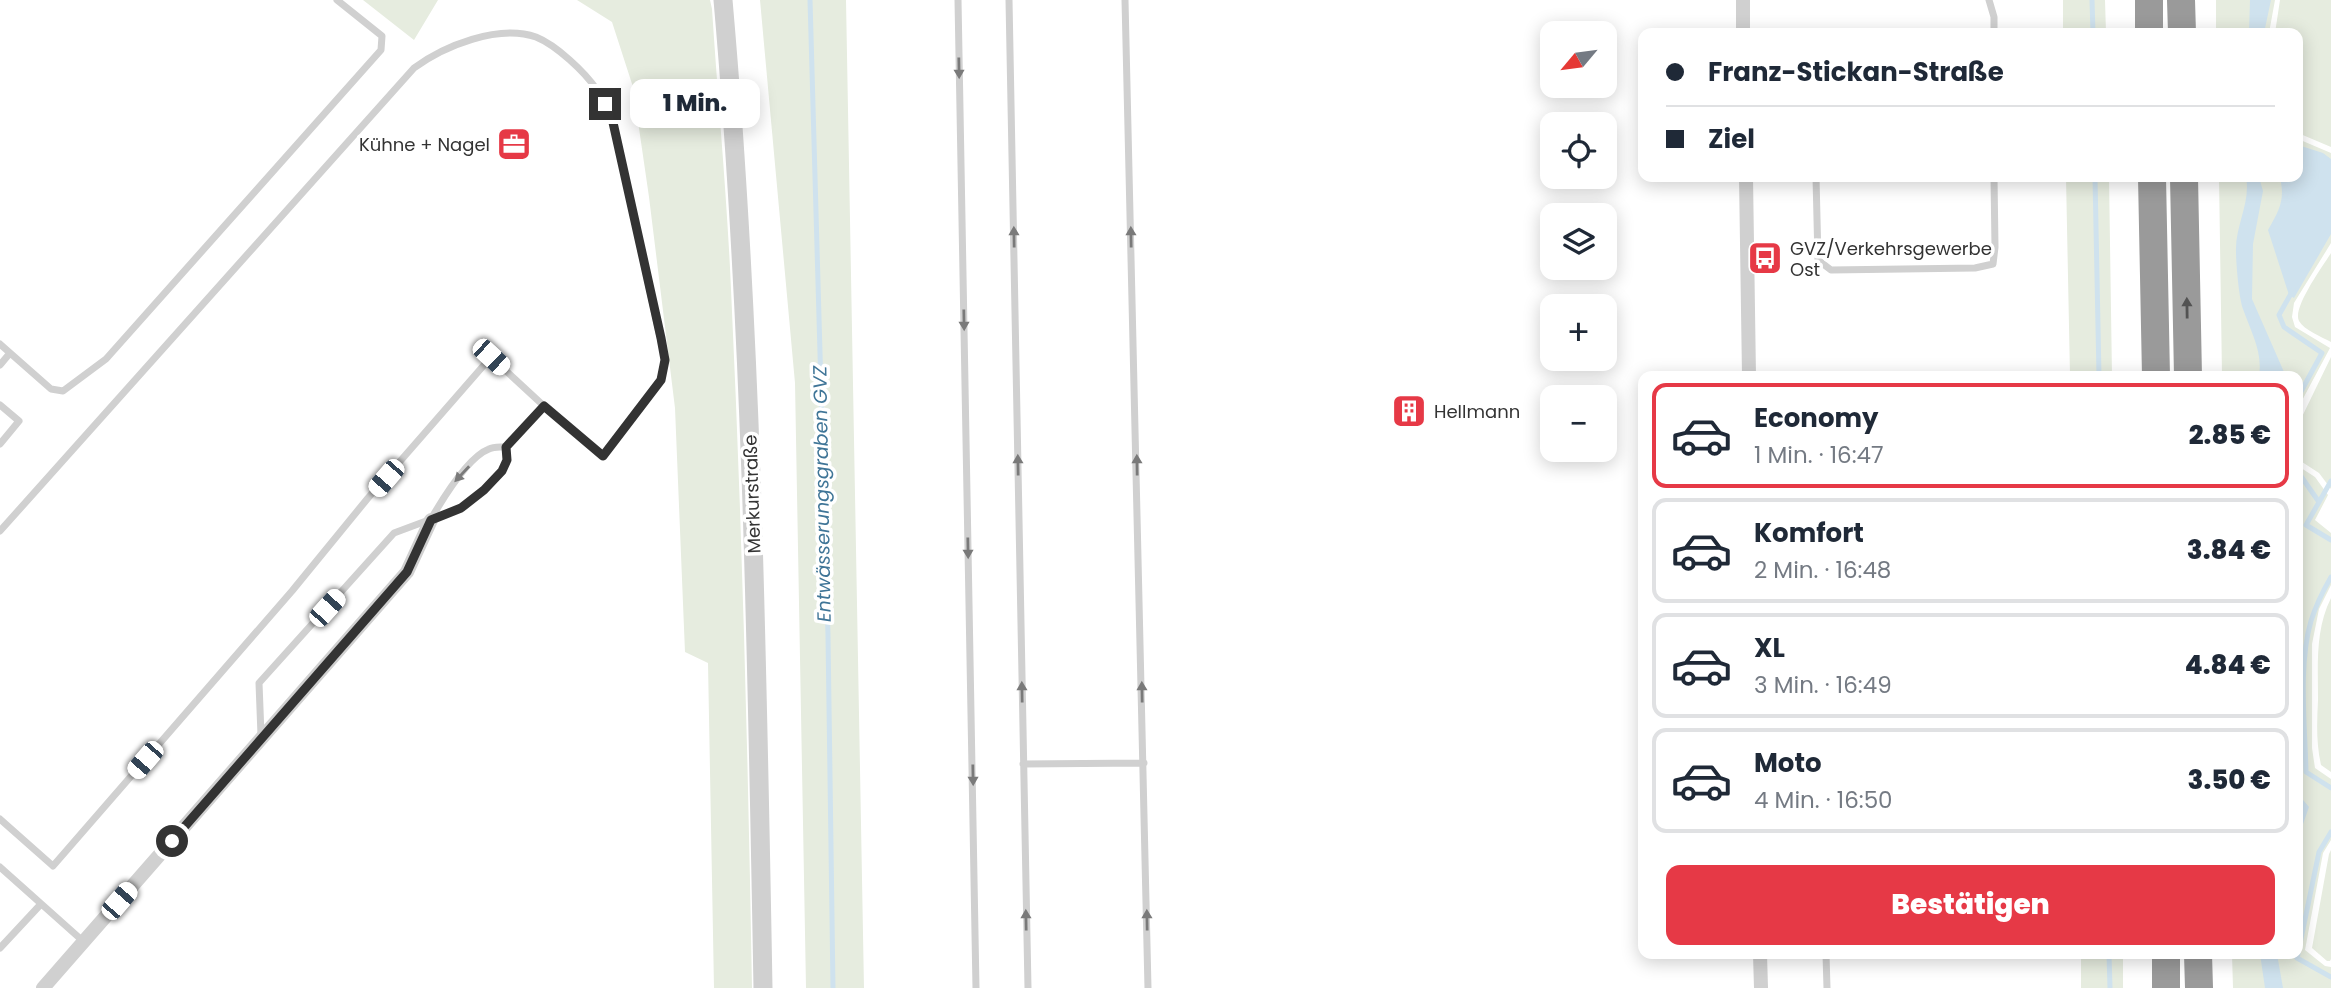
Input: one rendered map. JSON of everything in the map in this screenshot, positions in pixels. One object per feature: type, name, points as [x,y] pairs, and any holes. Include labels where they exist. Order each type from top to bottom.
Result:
[{"type":"highway","points":[[2149,0],[2150,28]]},
{"type":"highway","points":[[2181,0],[2182,28]]},
{"type":"highway","points":[[2152,182],[2155,371]]},
{"type":"highway","points":[[2184,182],[2188,371]]},
{"type":"highway","points":[[2166,959],[2166,988]]},
{"type":"highway","points":[[2198,959],[2199,988]]},
{"type":"street","name":"Merkurstraße","points":[[723,0],[732,101],[748,387],[763,988]]},
{"type":"street","points":[[1742,0],[1743,28]]},
{"type":"street","points":[[1746,182],[1749,371]]},
{"type":"street","points":[[43,988],[407,572],[431,520]]},
{"type":"street","points":[[1760,959],[1761,988]]},
{"type":"lane","points":[[0,344],[51,389],[63,391],[106,359],[381,50],[382,36],[337,0]]},
{"type":"lane","points":[[958,0],[976,988]]},
{"type":"lane","points":[[1009,0],[1028,988]]},
{"type":"lane","points":[[1125,0],[1149,988]]},
{"type":"lane","points":[[1989,0],[1994,28]]},
{"type":"lane","points":[[0,531],[415,68],[458,43],[512,33],[537,37],[566,56],[597,89],[612,118],[665,360],[661,380],[603,456],[491,357],[368,499],[292,592],[53,866],[0,818]]},
{"type":"lane","points":[[1816,182],[1818,260],[1831,270],[1975,268],[1993,264],[1994,182]]},
{"type":"lane","points":[[0,365],[10,353]]},
{"type":"lane","points":[[0,404],[19,421],[0,444]]},
{"type":"lane","points":[[431,520],[457,478],[485,451],[492,447],[506,447],[544,406]]},
{"type":"lane","points":[[261,739],[259,683],[394,533],[461,508],[484,490],[502,471],[507,460],[506,447]]},
{"type":"lane","points":[[1023,764],[1144,763]]},
{"type":"lane","points":[[0,867],[83,942]]},
{"type":"lane","points":[[0,948],[41,904]]},
{"type":"lane","points":[[1826,959],[1827,988]]},
{"type":"shaded area","points":[[363,0],[438,0],[414,40]]},
{"type":"shaded area","points":[[577,0],[710,0],[712,9],[735,376],[752,988],[714,988],[708,663],[685,652],[675,408],[633,87],[612,22]]},
{"type":"shaded area","points":[[760,0],[846,0],[864,988],[806,988],[795,383]]},
{"type":"shaded area","points":[[2063,0],[2105,0],[2106,28],[2063,28]]},
{"type":"shaded area","points":[[2216,0],[2275,0],[2270,28],[2216,28]]},
{"type":"shaded area","points":[[2280,0],[2331,0],[2331,147],[2303,135],[2303,28],[2276,28]]},
{"type":"shaded area","points":[[2303,141],[2331,153],[2331,243],[2294,303],[2292,317],[2295,327],[2330,348],[2303,399],[2303,371],[2222,371],[2219,182],[2303,182]]},
{"type":"shaded area","points":[[2066,182],[2109,182],[2112,371],[2070,371]]},
{"type":"shaded area","points":[[2331,253],[2331,342],[2305,327],[2299,321],[2298,315],[2304,297]]},
{"type":"shaded area","points":[[2331,357],[2331,489],[2319,473],[2303,463],[2303,415]]},
{"type":"shaded area","points":[[2303,469],[2315,477],[2328,495],[2315,520],[2331,533],[2331,585],[2319,609],[2312,644],[2312,748],[2315,768],[2331,779],[2331,840],[2323,853],[2305,950],[2325,966],[2331,967],[2331,988],[2233,988],[2232,959],[2303,959]]},
{"type":"shaded area","points":[[2331,598],[2331,772],[2321,765],[2317,724],[2320,635]]},
{"type":"shaded area","points":[[2331,850],[2331,959],[2327,961],[2312,948]]},
{"type":"shaded area","points":[[2081,959],[2123,959],[2123,988],[2081,988]]},
{"type":"water","points":[[2250,0],[2271,0],[2265,28],[2249,28]]},
{"type":"water","points":[[2303,147],[2323,153],[2331,159],[2331,234],[2294,298],[2289,295],[2268,230],[2276,216],[2282,192],[2281,182],[2303,182]]},
{"type":"water","points":[[2247,182],[2260,182],[2263,191],[2253,244],[2252,299],[2284,371],[2260,371],[2258,350],[2240,297],[2236,242]]},
{"type":"water","points":[[2303,800],[2309,807],[2303,824]]},
{"type":"water","points":[[2261,959],[2278,959],[2283,988],[2265,988]]},
{"type":"waterway","name":"Entwässerungsgraben GVZ","points":[[810,0],[828,635],[833,988]]},
{"type":"waterway","name":"Entwässerungsgraben GVZ","points":[[2092,0],[2093,28]]},
{"type":"waterway","name":"Entwässerungsgraben GVZ","points":[[2095,182],[2099,371]]},
{"type":"waterway","points":[[2293,290],[2279,315],[2284,327],[2322,353],[2303,388]]},
{"type":"waterway","points":[[2303,479],[2319,502]]},
{"type":"waterway","points":[[2331,481],[2306,525],[2331,540]]},
{"type":"waterway","points":[[2331,577],[2311,621],[2307,638],[2303,696],[2306,772],[2331,788]]},
{"type":"waterway","points":[[2303,929],[2319,852],[2331,832]]},
{"type":"waterway","name":"Entwässerungsgraben GVZ","points":[[2109,959],[2110,988]]},
{"type":"waterway","points":[[2299,959],[2331,977]]},
{"type":"place","name":"Kühne + Nagel","points":[[514,144]]},
{"type":"place","name":"GVZ/Verkehrsgewerbe Ost","points":[[1765,258]]},
{"type":"place","name":"Hellmann","points":[[1409,411]]},
{"type":"route","points":[[172,841],[407,572],[431,520],[461,508],[484,490],[502,471],[507,460],[506,447],[544,406],[603,456],[661,380],[665,360],[661,338],[612,118],[605,104]]}]
